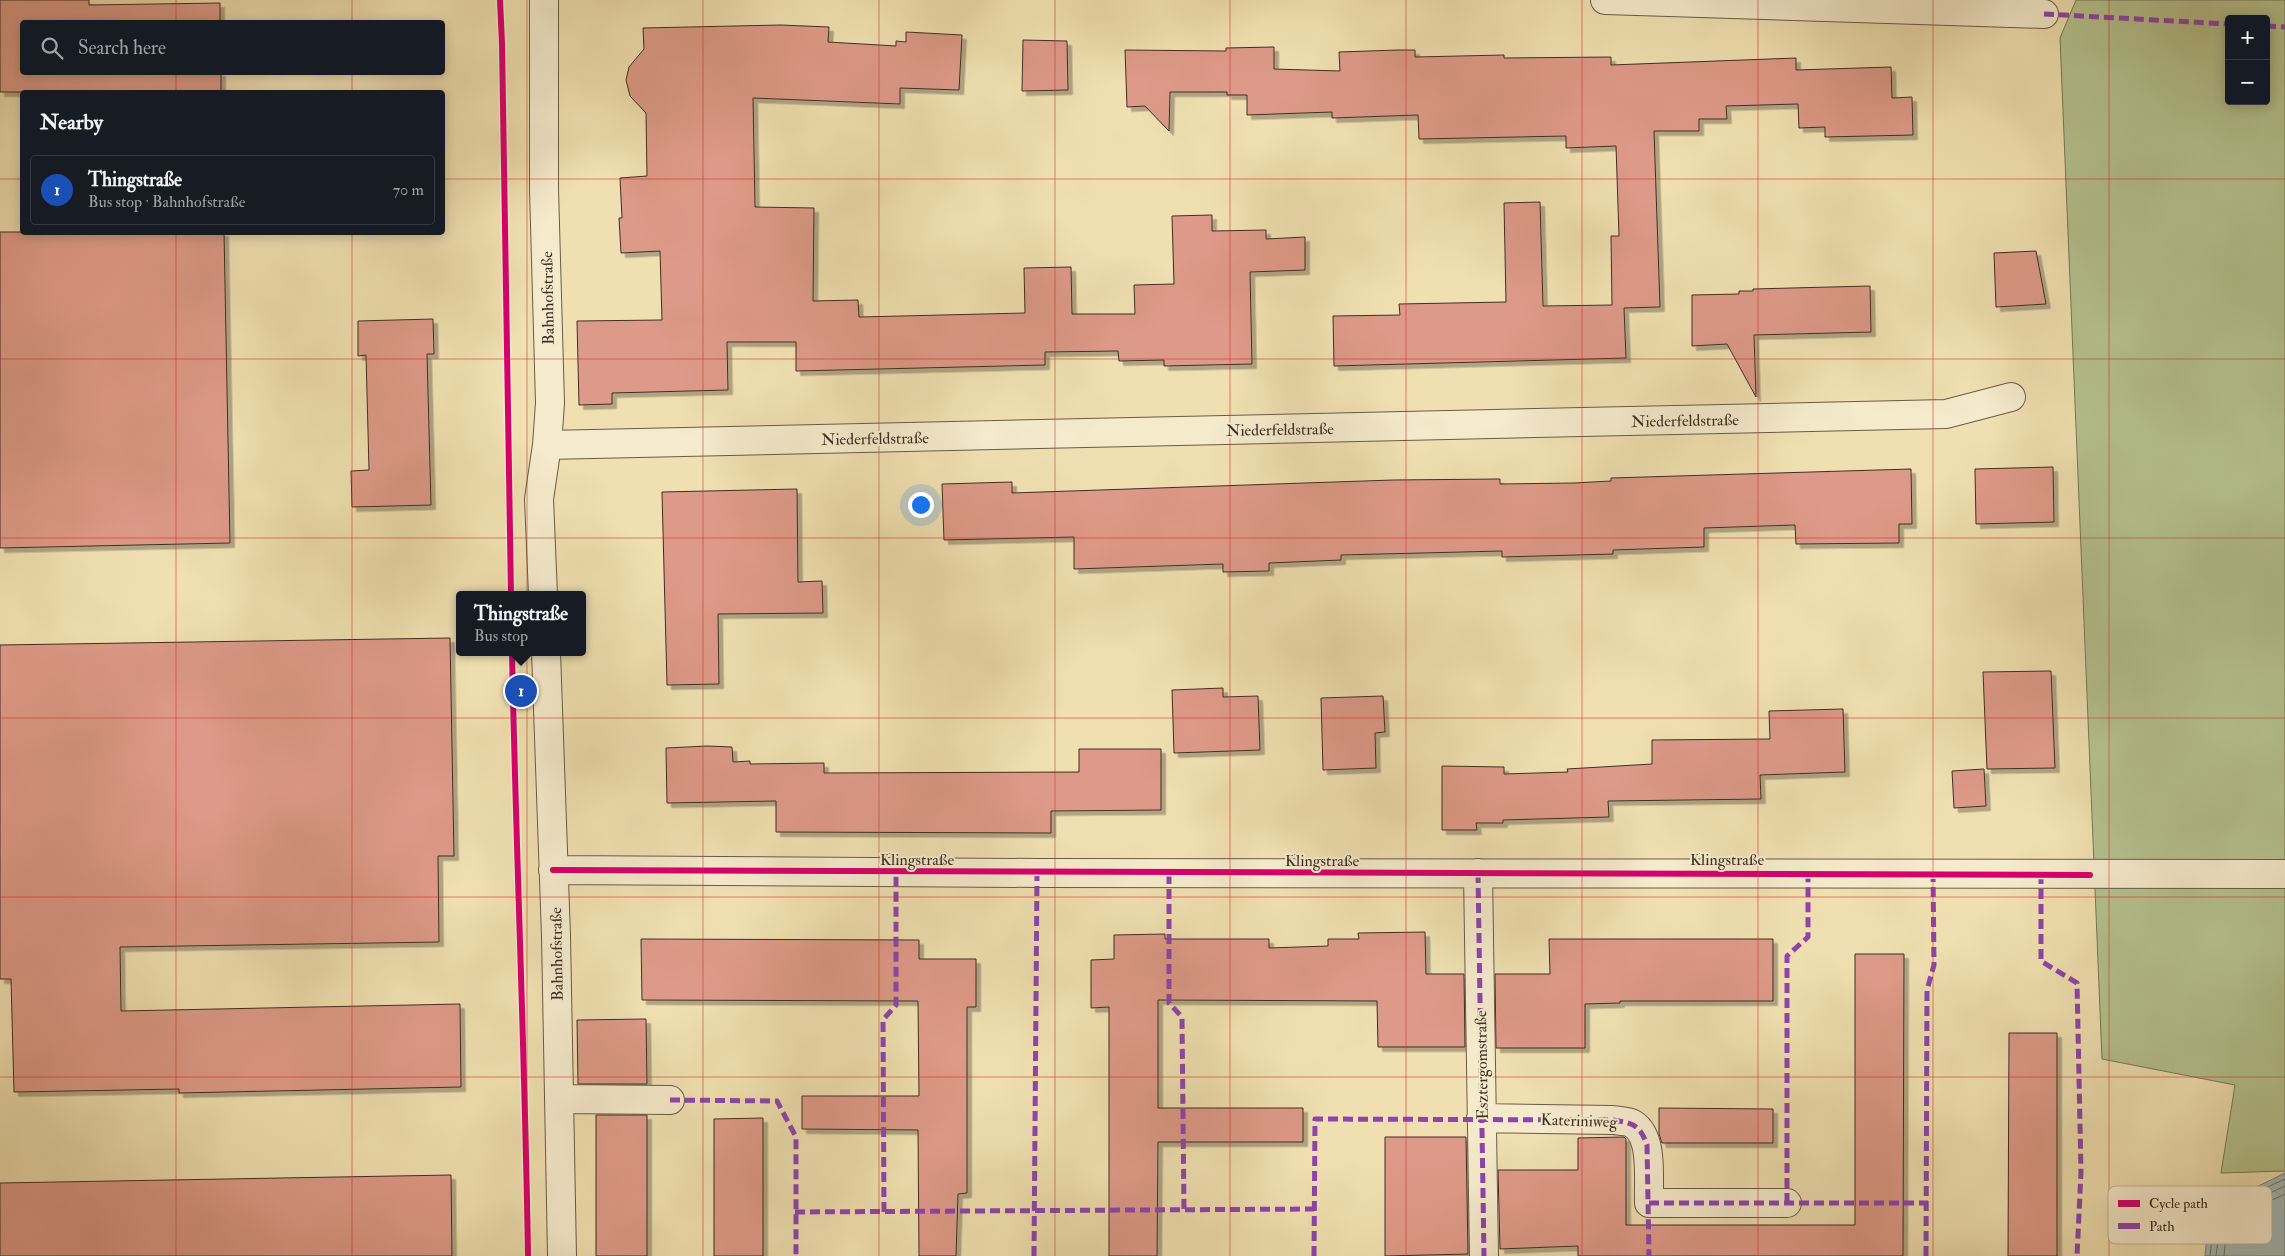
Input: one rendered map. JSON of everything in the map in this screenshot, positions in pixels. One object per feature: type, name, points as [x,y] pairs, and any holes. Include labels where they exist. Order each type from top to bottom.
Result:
[{"type":"street","name":"Bahnhofstraße","points":[[543,591],[539,500],[547,445],[550,403],[544,189],[544,0]]},
{"type":"street","points":[[1605,0],[2044,14]]},
{"type":"street","name":"Niederfeldstraße","points":[[547,445],[1946,414],[2011,397]]},
{"type":"street","name":"Bahnhofstraße","points":[[546,656],[560,1099],[562,1256]]},
{"type":"street","name":"Klingstraße","points":[[553,870],[1037,873],[2285,874]]},
{"type":"street","name":"Esztergomstraße","points":[[1478,873],[1484,1256]]},
{"type":"street","points":[[560,1099],[670,1100]]},
{"type":"street","name":"Kateriniweg","points":[[1481,1118],[1613,1120],[1632,1123],[1642,1132],[1647,1145],[1649,1203],[1787,1203]]},
{"type":"path","points":[[500,0],[509,453]]},
{"type":"green space","points":[[2076,0],[2285,0],[2285,1171],[2221,1173],[2235,1085],[2102,1059],[2060,38]]},
{"type":"water","points":[[2285,1173],[2285,1256],[2205,1256],[2206,1244],[2272,1244],[2272,1186],[2258,1186]]},
{"type":"building","points":[[0,0],[89,0],[89,5],[220,3],[220,20],[20,20],[20,75],[221,75],[221,90],[20,90],[20,92],[0,92]]},
{"type":"building","points":[[781,25],[829,27],[828,42],[896,46],[896,41],[906,42],[906,32],[962,35],[959,90],[900,88],[900,104],[753,98],[755,207],[814,208],[813,301],[858,300],[859,317],[1025,313],[1024,268],[1071,267],[1072,314],[1135,314],[1134,285],[1174,284],[1172,216],[1212,215],[1212,231],[1266,230],[1266,239],[1305,237],[1305,270],[1250,272],[1252,364],[1164,366],[1164,360],[1119,361],[1118,351],[1045,352],[1045,365],[796,371],[796,342],[727,342],[728,390],[612,393],[612,404],[579,405],[577,321],[662,320],[660,251],[621,253],[619,218],[622,218],[620,178],[647,176],[646,113],[630,96],[626,80],[629,67],[644,49],[643,28]]},
{"type":"building","points":[[1023,40],[1067,41],[1068,90],[1022,91]]},
{"type":"building","points":[[1274,47],[1274,69],[1340,71],[1339,52],[1398,50],[1415,50],[1415,57],[1504,55],[1504,58],[1611,57],[1611,65],[1796,58],[1796,70],[1891,67],[1892,98],[1912,97],[1913,135],[1825,137],[1825,127],[1799,128],[1798,104],[1726,106],[1727,119],[1699,119],[1699,131],[1654,131],[1660,307],[1624,308],[1626,358],[1334,366],[1333,316],[1400,315],[1399,304],[1506,302],[1504,203],[1540,202],[1543,306],[1612,305],[1611,236],[1619,236],[1616,146],[1566,148],[1566,136],[1419,139],[1418,115],[1332,118],[1332,112],[1247,115],[1247,95],[1227,95],[1227,92],[1170,92],[1169,131],[1145,106],[1127,107],[1125,50],[1226,51],[1226,48]]},
{"type":"building","points":[[0,232],[20,232],[20,235],[224,235],[230,543],[0,548]]},
{"type":"building","points":[[2036,251],[2046,304],[1996,307],[1994,253]]},
{"type":"building","points":[[1870,286],[1871,332],[1754,335],[1756,397],[1727,344],[1692,346],[1692,295],[1739,294],[1739,291],[1753,291],[1753,289]]},
{"type":"building","points":[[433,319],[434,354],[427,354],[431,505],[352,507],[351,471],[369,470],[366,355],[358,356],[358,321]]},
{"type":"building","points":[[2053,467],[2054,522],[1976,524],[1975,469]]},
{"type":"building","points":[[1911,469],[1912,524],[1899,524],[1899,543],[1796,544],[1795,525],[1704,528],[1704,547],[1613,550],[1613,554],[1502,557],[1502,551],[1341,555],[1341,560],[1269,563],[1269,571],[1223,572],[1223,564],[1074,569],[1074,537],[944,540],[942,484],[1012,482],[1012,493],[1393,480],[1500,479],[1500,484],[1574,483],[1611,481],[1611,478]]},
{"type":"building","points":[[797,489],[798,582],[822,581],[823,613],[718,614],[719,684],[667,685],[662,492]]},
{"type":"building","points":[[450,638],[454,856],[438,856],[439,942],[120,947],[121,1011],[460,1004],[461,1087],[179,1093],[179,1089],[14,1092],[11,979],[0,979],[0,645]]},
{"type":"building","points":[[2051,671],[2055,768],[1987,769],[1983,672]]},
{"type":"building","points":[[1223,688],[1223,697],[1258,696],[1260,750],[1174,753],[1172,690]]},
{"type":"building","points":[[1383,696],[1385,732],[1375,733],[1376,768],[1323,770],[1321,698]]},
{"type":"building","points":[[1843,709],[1845,772],[1760,775],[1761,799],[1608,801],[1609,817],[1503,820],[1503,823],[1476,823],[1477,830],[1442,830],[1442,766],[1504,767],[1504,774],[1568,772],[1567,769],[1652,764],[1652,740],[1770,739],[1769,711]]},
{"type":"building","points":[[732,747],[733,762],[750,761],[750,764],[824,763],[824,773],[1079,772],[1079,749],[1161,749],[1161,810],[1051,811],[1051,833],[776,832],[776,801],[667,803],[666,748]]},
{"type":"building","points":[[1984,769],[1986,806],[1954,808],[1952,771]]},
{"type":"building","points":[[1425,932],[1426,974],[1464,974],[1465,1047],[1378,1047],[1377,1001],[1158,1000],[1158,1108],[1303,1108],[1303,1142],[1158,1142],[1157,1256],[1109,1256],[1109,1007],[1091,1008],[1091,960],[1114,959],[1114,935],[1165,934],[1165,939],[1269,939],[1269,948],[1328,946],[1328,939],[1359,939],[1358,933]]},
{"type":"building","points":[[641,939],[919,940],[919,959],[976,959],[976,1007],[967,1007],[967,1193],[958,1194],[956,1256],[919,1256],[918,1130],[802,1129],[802,1096],[919,1096],[918,1001],[642,1000]]},
{"type":"building","points":[[1549,939],[1773,939],[1773,1001],[1620,1001],[1620,1003],[1585,1004],[1585,1048],[1496,1048],[1495,974],[1550,974]]},
{"type":"building","points":[[1855,954],[1904,954],[1903,1256],[1578,1256],[1578,1246],[1500,1249],[1498,1170],[1578,1170],[1578,1138],[1624,1137],[1626,1139],[1626,1225],[1855,1225]]},
{"type":"building","points":[[646,1019],[647,1084],[578,1084],[577,1020]]},
{"type":"building","points":[[2009,1033],[2057,1033],[2057,1256],[2008,1256]]},
{"type":"building","points":[[1659,1108],[1773,1109],[1773,1143],[1662,1143],[1659,1134]]},
{"type":"building","points":[[596,1115],[647,1115],[647,1256],[596,1256]]},
{"type":"building","points":[[763,1118],[763,1256],[714,1256],[714,1119]]},
{"type":"building","points":[[1385,1137],[1466,1137],[1468,1254],[1385,1256]]},
{"type":"building","points":[[451,1175],[452,1256],[0,1256],[0,1183]]},
{"type":"marked path","points":[[2044,14],[2225,24]]},
{"type":"marked path","points":[[2270,26],[2285,27]]},
{"type":"marked path","points":[[884,1212],[883,1020],[896,1005],[896,873]]},
{"type":"marked path","points":[[1034,1256],[1037,873]]},
{"type":"marked path","points":[[1478,873],[1484,1256]]},
{"type":"marked path","points":[[1787,1203],[1787,956],[1808,937],[1808,873]]},
{"type":"marked path","points":[[1926,1256],[1927,990],[1934,965],[1933,873]]},
{"type":"marked path","points":[[1169,874],[1169,1003],[1182,1017],[1184,1211]]},
{"type":"marked path","points":[[2041,874],[2041,961],[2077,983],[2081,1172],[2077,1256]]},
{"type":"marked path","points":[[670,1100],[777,1101],[796,1137],[796,1256]]},
{"type":"marked path","points":[[1314,1256],[1315,1119],[1613,1120],[1631,1124],[1642,1133],[1647,1145],[1649,1256]]},
{"type":"marked path","points":[[1649,1203],[1928,1203]]},
{"type":"marked path","points":[[795,1212],[1314,1209]]},
{"type":"cycle path","points":[[500,0],[511,591]]},
{"type":"cycle path","points":[[512,656],[528,1256]]},
{"type":"cycle path","points":[[553,870],[2090,875]]},
{"type":"place","name":"Thingstraße","points":[[521,691]]}]
